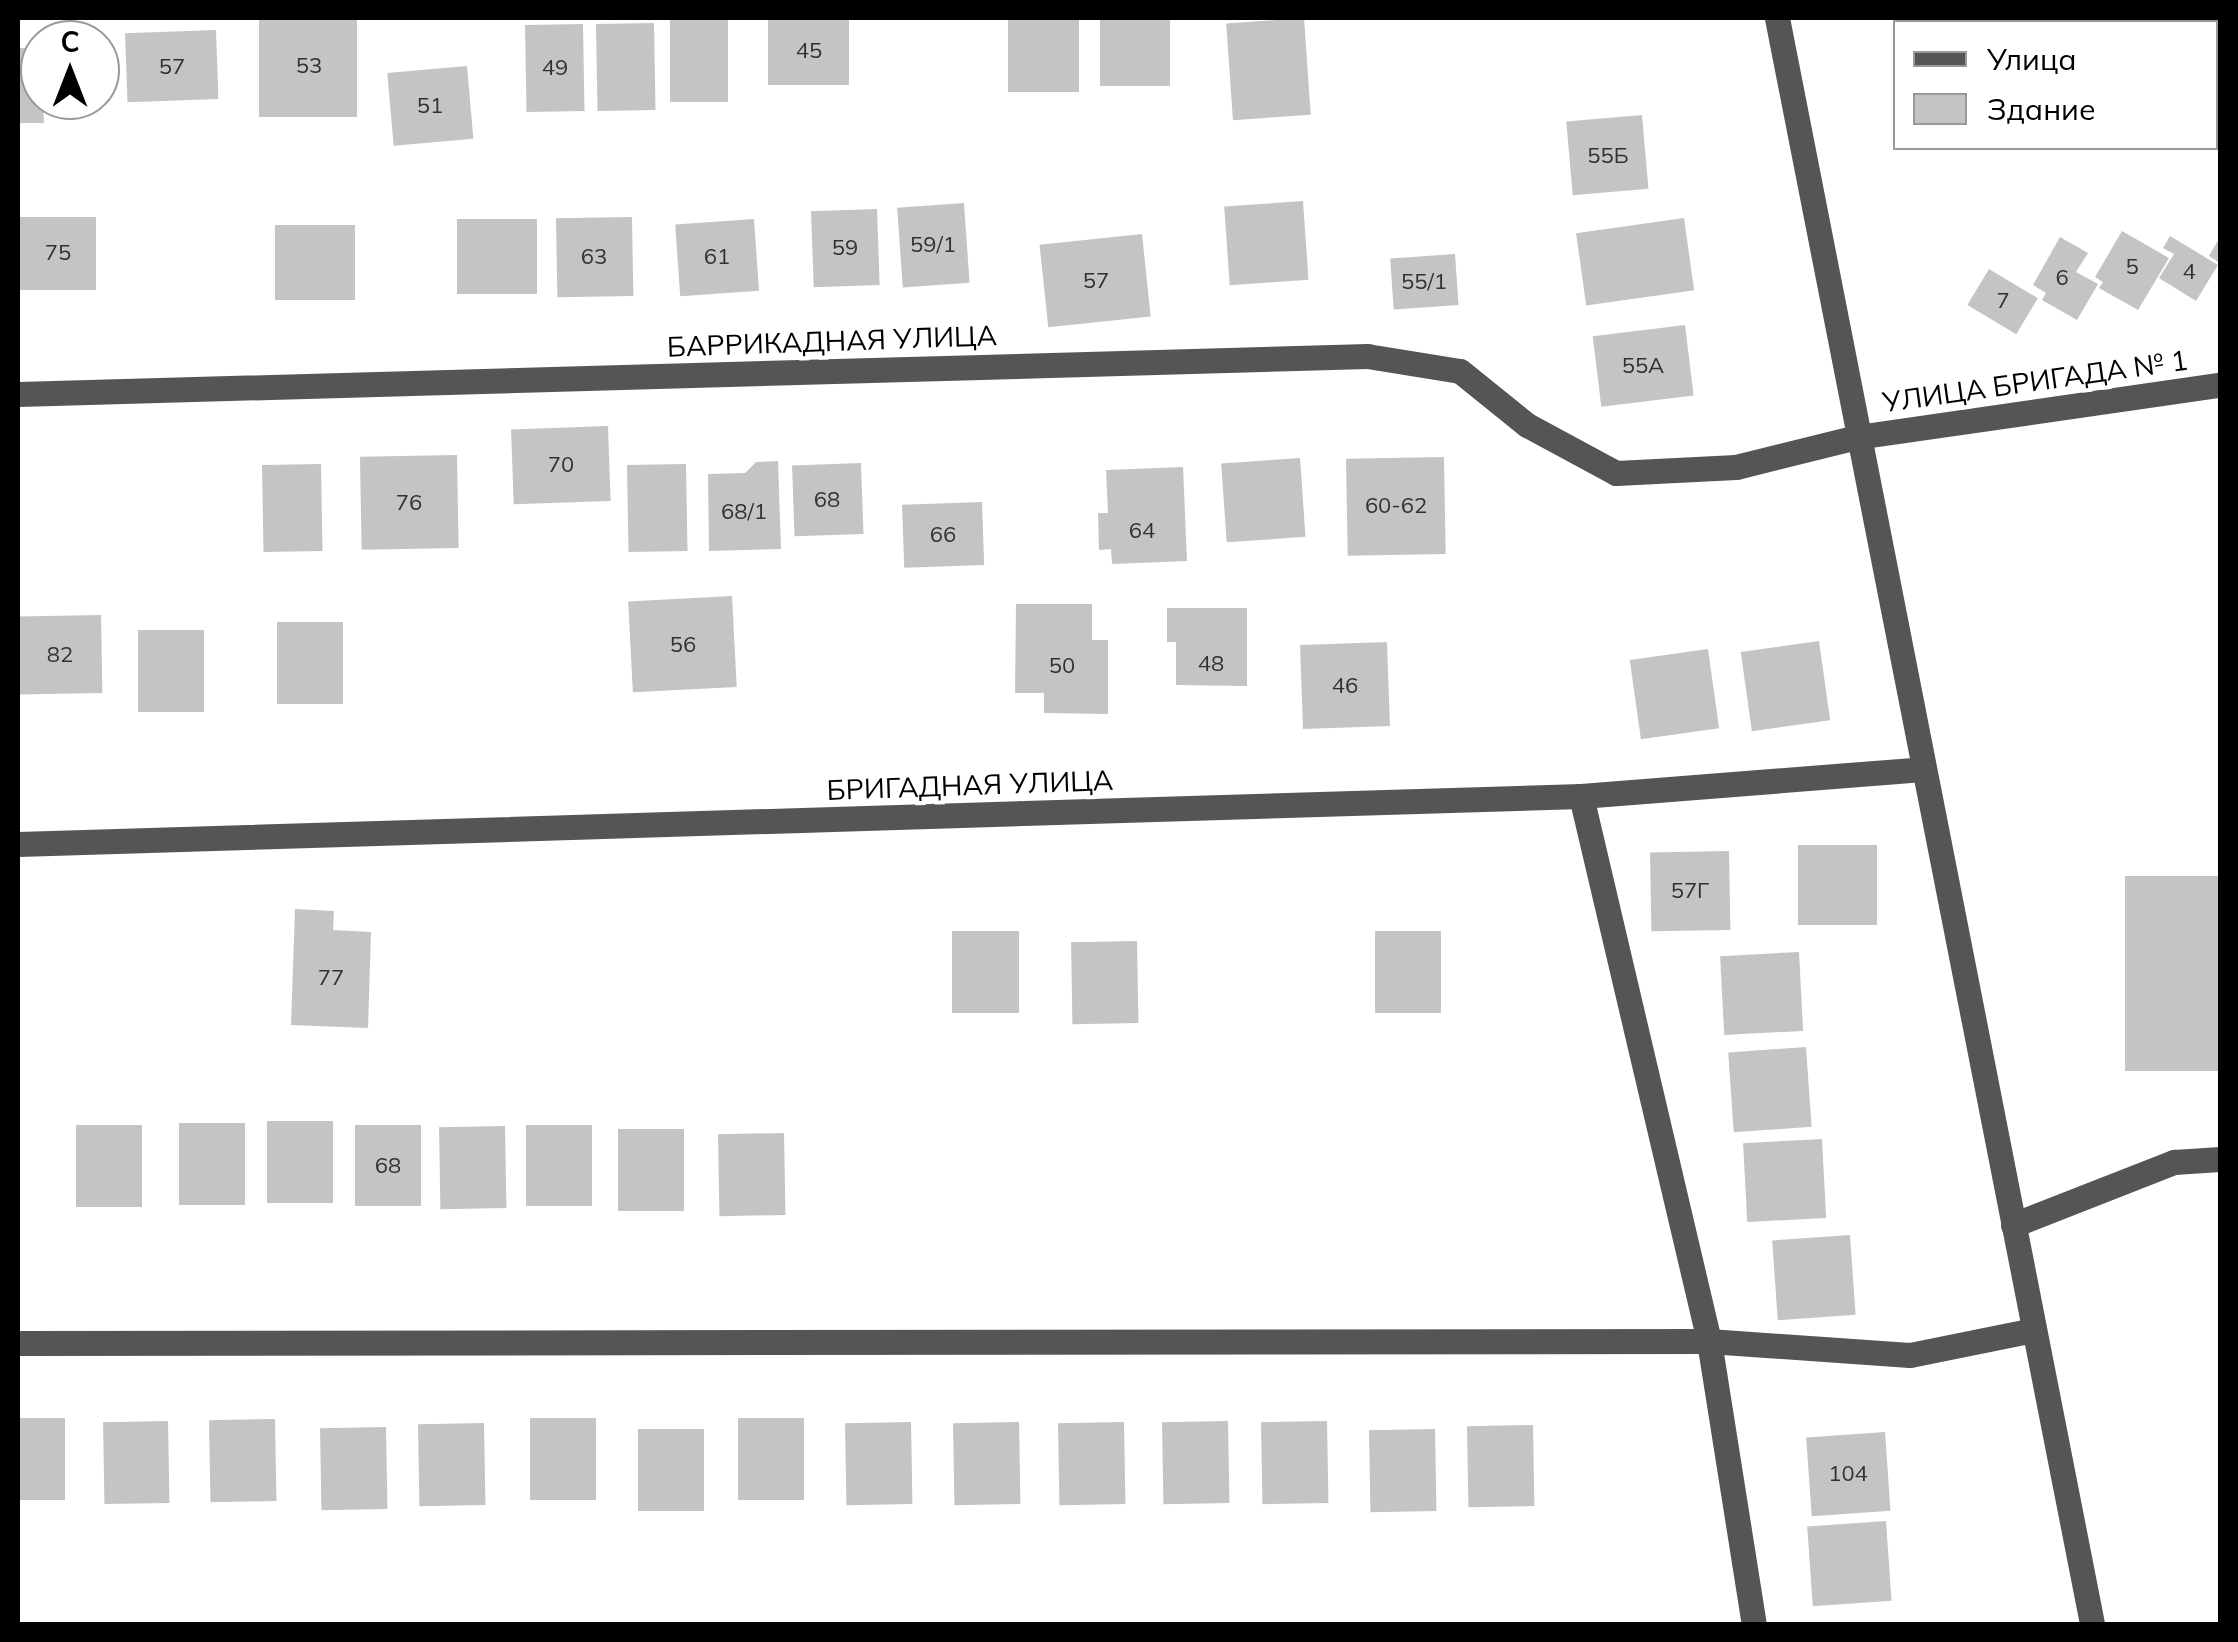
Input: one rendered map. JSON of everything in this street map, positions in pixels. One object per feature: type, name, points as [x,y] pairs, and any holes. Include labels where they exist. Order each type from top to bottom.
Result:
[{"type":"street","points":[[1776,18],[2092,1624]]},
{"type":"street","name":"БАРРИКАДНАЯ УЛИЦА","points":[[18,394],[1366,356],[1460,371],[1528,425],[1616,473],[1736,467],[1857,436]]},
{"type":"street","name":"УЛИЦА БРИГАДА № 1","points":[[1857,436],[2220,385]]},
{"type":"street","name":"БРИГАДНАЯ УЛИЦА","points":[[18,844],[1581,796],[1923,769]]},
{"type":"street","points":[[1581,796],[1709,1341],[1754,1624]]},
{"type":"street","points":[[2013,1225],[2174,1162],[2220,1159]]},
{"type":"street","points":[[18,1343],[1709,1341],[1910,1355],[2034,1330]]},
{"type":"building","points":[[259,18],[357,18],[357,117],[259,117]]},
{"type":"building","points":[[670,18],[728,18],[728,102],[670,102]]},
{"type":"building","points":[[768,18],[849,18],[849,85],[768,85]]},
{"type":"building","points":[[1008,18],[1079,18],[1079,92],[1008,92]]},
{"type":"building","points":[[1100,18],[1170,18],[1170,86],[1100,86]]},
{"type":"building","points":[[1304,18],[1311,115],[1233,120],[1226,23]]},
{"type":"building","points":[[654,23],[656,110],[598,111],[596,24]]},
{"type":"building","points":[[583,24],[585,111],[527,112],[525,25]]},
{"type":"building","points":[[216,30],[218,99],[127,102],[125,33]]},
{"type":"building","points":[[2218,42],[2220,44],[2218,86]]},
{"type":"building","points":[[20,48],[20,120],[44,123],[18,123]]},
{"type":"building","points":[[467,66],[473,139],[394,146],[387,73]]},
{"type":"building","points":[[1642,115],[1648,189],[1573,195],[1566,122]]},
{"type":"building","points":[[1303,201],[1309,280],[1230,285],[1224,207]]},
{"type":"building","points":[[964,203],[970,283],[903,287],[897,208]]},
{"type":"building","points":[[877,209],[880,285],[814,287],[811,211]]},
{"type":"building","points":[[19,217],[96,217],[96,290],[19,290]]},
{"type":"building","points":[[632,217],[633,296],[557,297],[556,218]]},
{"type":"building","points":[[1684,218],[1694,290],[1586,305],[1576,233]]},
{"type":"building","points":[[457,219],[537,219],[537,294],[457,294]]},
{"type":"building","points":[[754,219],[759,291],[680,296],[675,225]]},
{"type":"building","points":[[275,225],[355,225],[355,300],[275,300]]},
{"type":"building","points":[[2122,231],[2169,258],[2138,310],[2099,288],[2103,282],[2095,277]]},
{"type":"building","points":[[1142,234],[1151,317],[1048,327],[1040,245]]},
{"type":"building","points":[[2170,236],[2218,265],[2196,301],[2159,278],[2174,254],[2163,248]]},
{"type":"building","points":[[2060,237],[2088,253],[2076,272],[2098,284],[2077,320],[2042,300],[2046,293],[2033,285]]},
{"type":"building","points":[[2220,237],[2220,263],[2209,256]]},
{"type":"building","points":[[1455,254],[1459,305],[1394,309],[1390,259]]},
{"type":"building","points":[[1989,269],[2038,298],[2016,334],[1967,305]]},
{"type":"building","points":[[1685,325],[1694,395],[1601,407],[1593,336]]},
{"type":"building","points":[[608,426],[611,501],[514,504],[511,429]]},
{"type":"building","points":[[457,455],[459,548],[362,550],[360,457]]},
{"type":"building","points":[[1444,457],[1446,554],[1348,556],[1346,459]]},
{"type":"building","points":[[1300,458],[1306,537],[1227,542],[1221,464]]},
{"type":"building","points":[[778,461],[781,549],[709,551],[708,474],[745,473],[756,462]]},
{"type":"building","points":[[861,463],[863,534],[795,536],[792,465]]},
{"type":"building","points":[[321,464],[323,551],[264,552],[262,465]]},
{"type":"building","points":[[686,464],[688,551],[629,552],[627,465]]},
{"type":"building","points":[[1183,467],[1187,561],[1112,564],[1111,549],[1099,550],[1098,513],[1108,513],[1106,470]]},
{"type":"building","points":[[982,502],[984,565],[904,568],[902,505]]},
{"type":"building","points":[[732,596],[737,687],[633,692],[628,601]]},
{"type":"building","points":[[1016,604],[1092,604],[1092,640],[1108,640],[1108,714],[1044,713],[1044,693],[1015,693]]},
{"type":"building","points":[[1167,608],[1247,608],[1247,686],[1176,685],[1176,642],[1167,642]]},
{"type":"building","points":[[101,615],[102,693],[19,694],[18,616]]},
{"type":"building","points":[[277,622],[343,622],[343,704],[277,704]]},
{"type":"building","points":[[138,630],[204,630],[204,712],[138,712]]},
{"type":"building","points":[[1819,641],[1830,720],[1752,731],[1741,652]]},
{"type":"building","points":[[1387,642],[1390,726],[1303,729],[1300,645]]},
{"type":"building","points":[[1708,649],[1719,728],[1641,739],[1630,660]]},
{"type":"building","points":[[1798,845],[1877,845],[1877,925],[1798,925]]},
{"type":"building","points":[[1729,851],[1730,930],[1651,931],[1650,852]]},
{"type":"building","points":[[2125,876],[2220,876],[2220,1071],[2125,1071]]},
{"type":"building","points":[[295,909],[334,911],[333,930],[371,932],[368,1028],[291,1025]]},
{"type":"building","points":[[952,931],[1019,931],[1019,1013],[952,1013]]},
{"type":"building","points":[[1375,931],[1441,931],[1441,1013],[1375,1013]]},
{"type":"building","points":[[1137,941],[1138,1023],[1072,1024],[1071,942]]},
{"type":"building","points":[[1799,952],[1803,1031],[1724,1035],[1720,956]]},
{"type":"building","points":[[1806,1047],[1812,1127],[1734,1132],[1728,1052]]},
{"type":"building","points":[[267,1121],[333,1121],[333,1203],[267,1203]]},
{"type":"building","points":[[179,1123],[245,1123],[245,1205],[179,1205]]},
{"type":"building","points":[[76,1125],[142,1125],[142,1207],[76,1207]]},
{"type":"building","points":[[355,1125],[421,1125],[421,1206],[355,1206]]},
{"type":"building","points":[[526,1125],[592,1125],[592,1206],[526,1206]]},
{"type":"building","points":[[505,1126],[506,1208],[440,1209],[439,1127]]},
{"type":"building","points":[[618,1129],[684,1129],[684,1211],[618,1211]]},
{"type":"building","points":[[784,1133],[785,1215],[719,1216],[718,1134]]},
{"type":"building","points":[[1822,1139],[1826,1218],[1747,1222],[1743,1143]]},
{"type":"building","points":[[1850,1235],[1856,1315],[1778,1320],[1772,1240]]},
{"type":"building","points":[[18,1418],[65,1418],[65,1500],[18,1500]]},
{"type":"building","points":[[530,1418],[596,1418],[596,1500],[530,1500]]},
{"type":"building","points":[[738,1418],[804,1418],[804,1500],[738,1500]]},
{"type":"building","points":[[275,1419],[276,1501],[210,1502],[209,1420]]},
{"type":"building","points":[[168,1421],[169,1503],[104,1504],[103,1422]]},
{"type":"building","points":[[1228,1421],[1229,1503],[1163,1504],[1162,1422]]},
{"type":"building","points":[[1327,1421],[1328,1503],[1262,1504],[1261,1422]]},
{"type":"building","points":[[911,1422],[912,1504],[846,1505],[845,1423]]},
{"type":"building","points":[[1019,1422],[1020,1504],[954,1505],[953,1423]]},
{"type":"building","points":[[1124,1422],[1125,1504],[1059,1505],[1058,1423]]},
{"type":"building","points":[[484,1423],[485,1505],[419,1506],[418,1424]]},
{"type":"building","points":[[1533,1425],[1534,1506],[1468,1507],[1467,1426]]},
{"type":"building","points":[[386,1427],[387,1509],[321,1510],[320,1428]]},
{"type":"building","points":[[638,1429],[704,1429],[704,1511],[638,1511]]},
{"type":"building","points":[[1435,1429],[1436,1511],[1370,1512],[1369,1430]]},
{"type":"building","points":[[1885,1432],[1891,1511],[1812,1516],[1806,1438]]},
{"type":"building","points":[[1886,1521],[1892,1601],[1813,1606],[1807,1527]]}]
